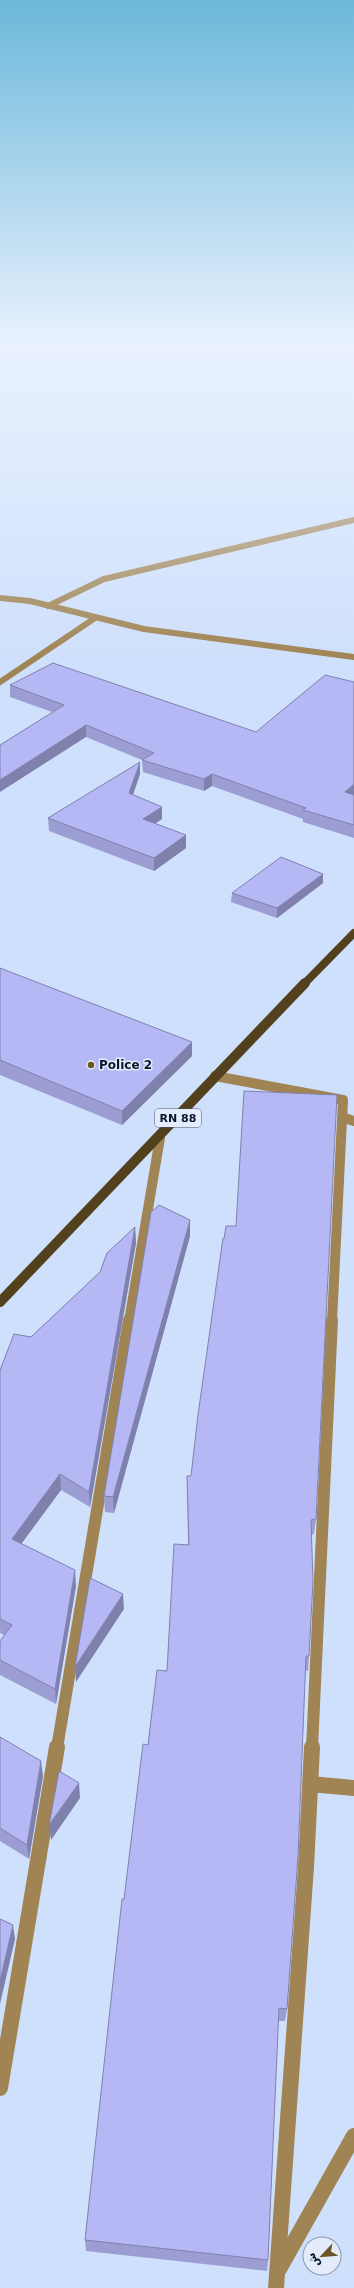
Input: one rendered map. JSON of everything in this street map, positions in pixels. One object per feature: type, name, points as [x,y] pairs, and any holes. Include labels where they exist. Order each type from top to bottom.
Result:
[{"type":"main road","name":"RN 88","points":[[0,1302],[160,1138],[215,1076],[354,933]]},
{"type":"street","points":[[48,606],[104,579],[354,520]]},
{"type":"street","points":[[0,598],[30,601],[95,618],[144,628],[354,657]]},
{"type":"street","points":[[0,682],[95,618]]},
{"type":"street","points":[[215,1076],[343,1100],[348,1119],[310,1784],[276,2280]]},
{"type":"street","points":[[0,2088],[160,1138]]},
{"type":"street","points":[[310,1784],[354,1788]]},
{"type":"street","points":[[276,2280],[354,2136]]},
{"type":"building","points":[[53,663],[256,732],[325,675],[354,682],[354,784],[345,792],[354,795],[354,825],[303,810],[306,808],[212,774],[204,779],[142,760],[154,753],[86,725],[0,780],[0,745],[64,705],[10,685]]},
{"type":"building","points":[[140,762],[129,793],[162,807],[143,819],[186,835],[154,858],[48,818]]},
{"type":"building","points":[[281,857],[323,874],[277,908],[232,893]]},
{"type":"building","name":"Police 2","points":[[0,968],[192,1042],[122,1111],[0,1060]]},
{"type":"building","points":[[244,1091],[337,1095],[316,1519],[311,1520],[313,1582],[309,1656],[306,1656],[298,1856],[287,2009],[279,2008],[268,2260],[85,2240],[122,1899],[124,1899],[143,1744],[148,1745],[157,1670],[167,1671],[174,1544],[189,1545],[187,1476],[191,1476],[223,1238],[224,1239],[226,1226],[236,1226]]},
{"type":"building","points":[[159,1205],[190,1220],[113,1497],[104,1496],[151,1212]]},
{"type":"building","points":[[135,1227],[89,1492],[60,1474],[12,1539],[75,1570],[55,1689],[0,1660],[0,1641],[12,1625],[0,1619],[0,1370],[14,1334],[31,1337],[100,1272],[107,1253]]},
{"type":"building","points":[[90,1578],[123,1594],[75,1667]]},
{"type":"building","points":[[0,1737],[41,1761],[27,1845],[0,1828]]},
{"type":"building","points":[[59,1771],[79,1783],[49,1825]]},
{"type":"building","points":[[0,1919],[13,1925],[0,1981]]},
{"type":"place","name":"Police 2","points":[[91,1065]]}]
